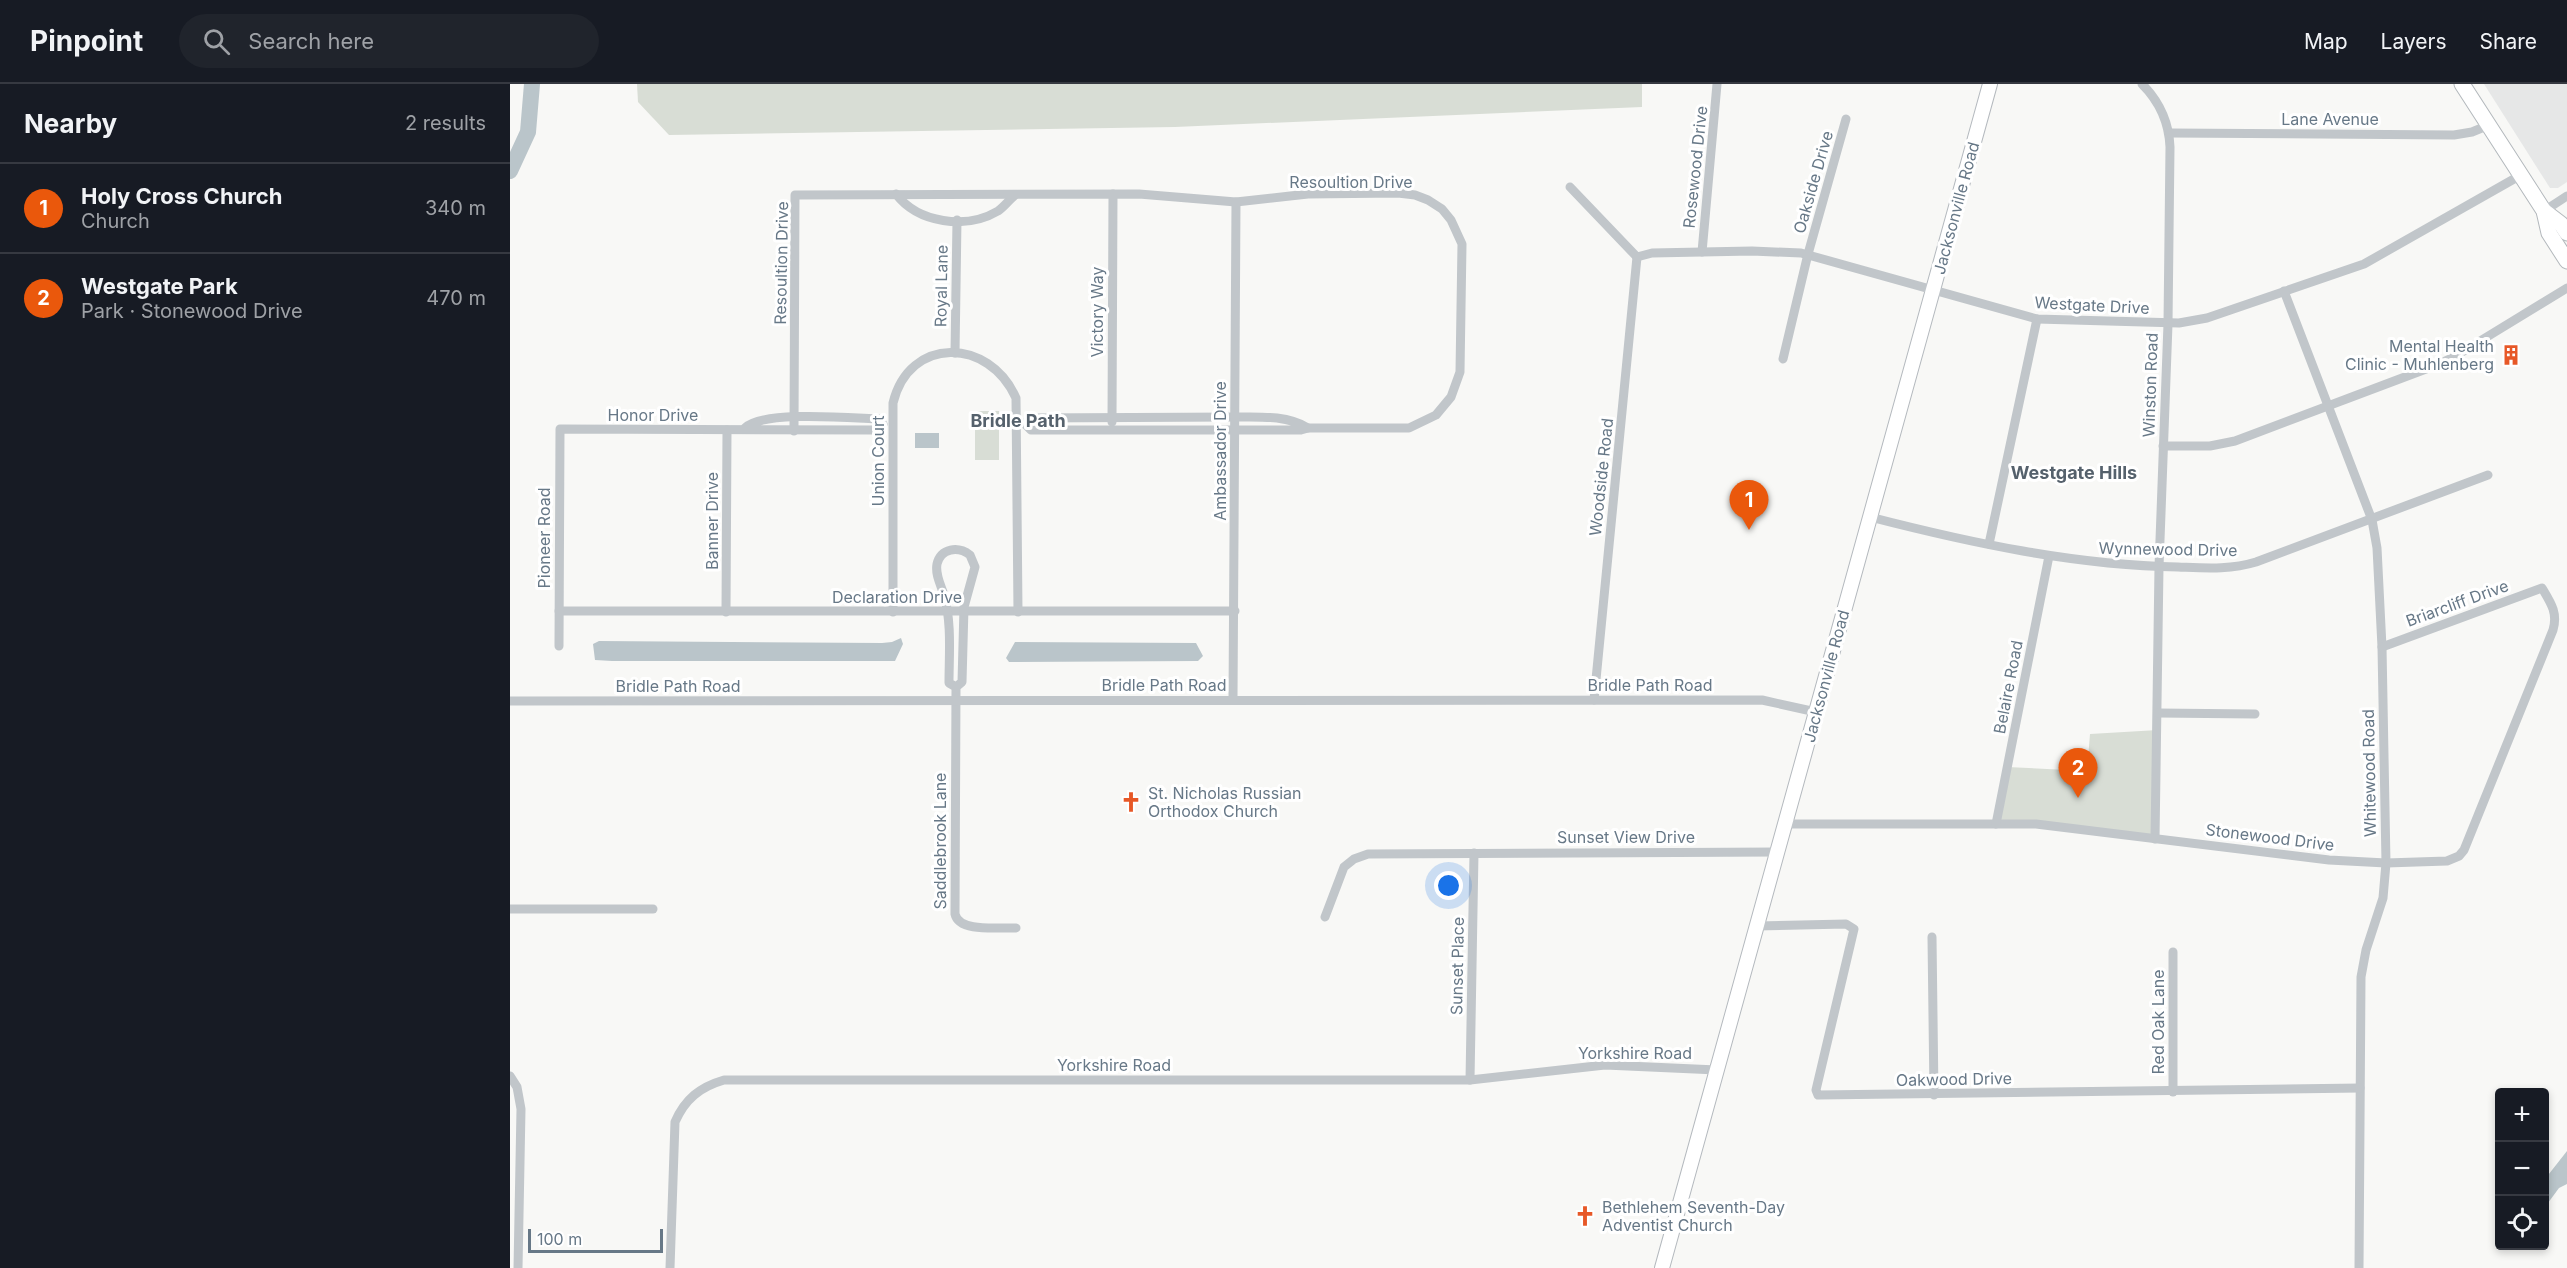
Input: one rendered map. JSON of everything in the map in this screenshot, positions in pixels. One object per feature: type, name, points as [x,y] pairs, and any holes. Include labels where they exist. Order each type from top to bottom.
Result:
[{"type":"main road","points":[[2462,84],[2544,211],[2549,233],[2567,261]]},
{"type":"main road","points":[[2544,211],[2561,224],[2567,232]]},
{"type":"street","name":"Rosewood Drive","points":[[1702,252],[1717,84]]},
{"type":"street","name":"Jacksonville Road","points":[[1662,1268],[1990,84]]},
{"type":"street","name":"Winston Road","points":[[2142,84],[2156,102],[2170,133],[2168,324],[2158,567],[2155,839]]},
{"type":"street","name":"Oakside Drive","points":[[1783,359],[1808,254],[1846,119]]},
{"type":"street","name":"Lane Avenue","points":[[2170,133],[2454,135],[2472,132],[2489,125]]},
{"type":"street","name":"Westgate Drive","points":[[1637,257],[1652,253],[1702,252],[1780,251],[1808,254],[2037,319],[2168,324],[2207,318],[2364,264],[2521,175]]},
{"type":"street","points":[[1570,187],[1637,257]]},
{"type":"street","points":[[896,194],[905,205],[921,215],[957,220],[976,218],[996,212],[1015,195]]},
{"type":"street","name":"Resoultion Drive","points":[[794,431],[795,195],[1113,194],[1165,195],[1236,202],[1308,195],[1407,194],[1422,197],[1442,209],[1452,220],[1461,239],[1460,372],[1454,393],[1445,406],[1431,418],[1409,428],[1308,428],[1301,430],[1031,430],[1021,424],[1030,418],[1235,417],[1274,418],[1301,423],[1308,428]]},
{"type":"street","name":"Victory Way","points":[[1112,430],[1113,194]]},
{"type":"street","points":[[2544,211],[2567,196]]},
{"type":"street","name":"Ambassador Drive","points":[[1233,700],[1236,202]]},
{"type":"street","name":"Royal Lane","points":[[956,353],[957,220]]},
{"type":"street","name":"Woodside Road","points":[[1594,700],[1637,257]]},
{"type":"street","points":[[2163,446],[2198,447],[2223,444],[2451,359],[2567,288]]},
{"type":"street","name":"Whitewood Road","points":[[2284,291],[2372,520],[2377,548],[2382,647],[2386,863],[2383,898],[2362,963],[2358,1268]]},
{"type":"street","points":[[1989,543],[2037,319]]},
{"type":"street","name":"Union Court","points":[[893,612],[888,424],[894,399],[911,371],[933,356],[956,353],[972,355],[986,361],[1002,375],[1016,398],[1021,424],[1018,612]]},
{"type":"street","name":"Honor Drive","points":[[560,429],[878,430],[888,424],[879,418],[794,417],[772,418],[750,424],[746,428]]},
{"type":"street","name":"Pioneer Road","points":[[559,646],[560,429]]},
{"type":"street","name":"Banner Drive","points":[[726,612],[727,430]]},
{"type":"street","name":"Wynnewood Drive","points":[[1870,517],[2049,556],[2089,562],[2158,567],[2224,568],[2246,565],[2488,475]]},
{"type":"street","points":[[955,700],[956,687],[962,682],[964,612],[975,567],[970,555],[958,550],[945,552],[937,565],[947,612],[949,683],[956,687]]},
{"type":"street","name":"Belaire Road","points":[[1996,824],[2049,556]]},
{"type":"street","name":"Briarcliff Drive","points":[[2382,647],[2542,588]]},
{"type":"street","name":"Stonewood Drive","points":[[1786,824],[2036,824],[2329,860],[2386,863],[2446,861],[2459,856],[2464,850],[2553,630],[2556,615],[2542,588]]},
{"type":"street","name":"Declaration Drive","points":[[559,611],[1235,611]]},
{"type":"street","name":"Saddlebrook Lane","points":[[955,700],[956,918],[966,926],[1016,928]]},
{"type":"street","name":"Bridle Path Road","points":[[510,701],[1762,700],[1816,712]]},
{"type":"street","points":[[2158,713],[2255,714]]},
{"type":"street","name":"Sunset View Drive","points":[[1324,917],[1344,867],[1354,859],[1378,853],[1778,852]]},
{"type":"street","name":"Sunset Place","points":[[1470,1080],[1474,853]]},
{"type":"street","points":[[510,909],[653,909]]},
{"type":"street","name":"Oakwood Drive","points":[[1757,926],[1846,924],[1854,929],[1816,1090],[1818,1095],[2360,1088]]},
{"type":"street","points":[[1932,937],[1934,1095]]},
{"type":"street","name":"Red Oak Lane","points":[[2173,952],[2173,1092]]},
{"type":"street","name":"Yorkshire Road","points":[[670,1268],[675,1122],[683,1106],[693,1095],[703,1087],[724,1080],[1470,1080],[1605,1065],[1717,1070]]},
{"type":"street","points":[[510,1076],[517,1087],[521,1109],[515,1192],[518,1268]]},
{"type":"shaded area","points":[[637,84],[1642,84],[1642,107],[1175,127],[669,135],[638,102]]},
{"type":"shaded area","points":[[2484,84],[2567,84],[2567,182],[2558,188],[2550,188]]},
{"type":"shaded area","points":[[975,411],[999,411],[999,460],[975,460]]},
{"type":"shaded area","points":[[915,433],[939,433],[939,448],[915,448]]},
{"type":"shaded area","points":[[901,638],[903,644],[895,661],[612,661],[595,660],[593,644],[599,641],[882,643]]},
{"type":"shaded area","points":[[1015,642],[1196,643],[1203,656],[1198,661],[1009,662],[1006,658]]},
{"type":"shaded area","points":[[2158,730],[2155,839],[1996,824],[2007,767],[2087,771],[2090,734]]},
{"type":"shaded area","points":[[2567,1151],[2567,1184],[2559,1188],[2549,1202],[2549,1174]]},
{"type":"waterway","points":[[510,171],[528,132],[532,84]]},
{"type":"place","name":"Mental Health Clinic - Muhlenberg","points":[[2511,355]]},
{"type":"place","name":"Holy Cross Church","points":[[1749,530]]},
{"type":"place","name":"Westgate Park","points":[[2078,798]]},
{"type":"place","name":"St. Nicholas Russian Orthodox Church","points":[[1131,802]]},
{"type":"place","name":"Bethlehem Seventh-Day Adventist Church","points":[[1585,1216]]},
{"type":"district","name":"Bridle Path","points":[[1018,420]]},
{"type":"district","name":"Westgate Hills","points":[[2074,472]]}]
